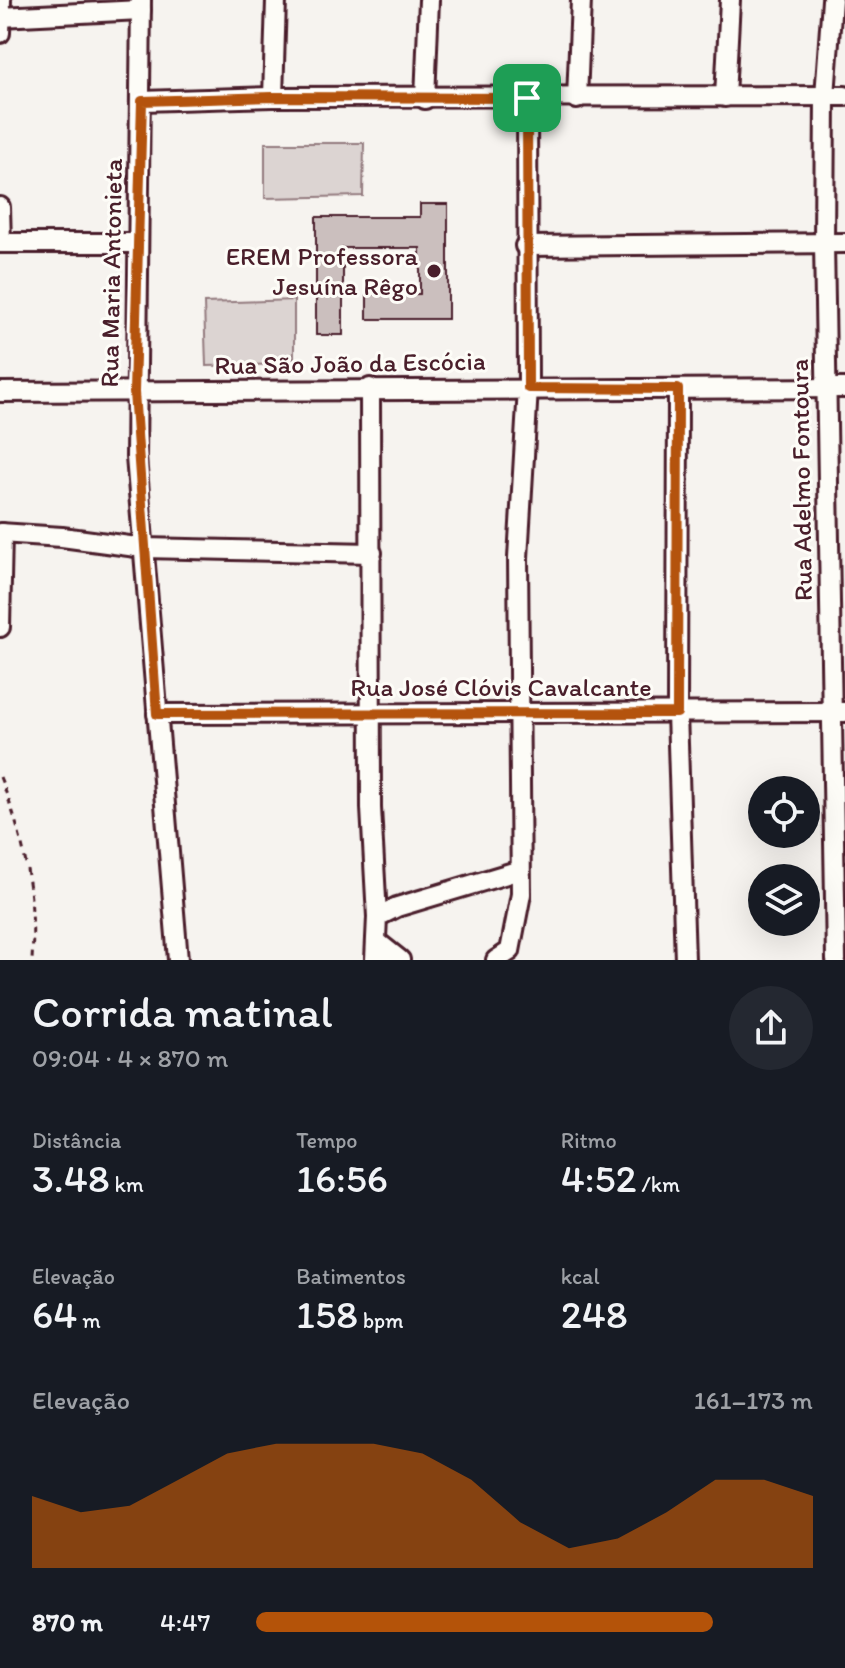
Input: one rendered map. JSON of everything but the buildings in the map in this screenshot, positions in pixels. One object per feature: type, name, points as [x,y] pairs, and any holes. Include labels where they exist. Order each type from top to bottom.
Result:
[{"type":"street","points":[[0,33],[1,0]]},
{"type":"street","points":[[273,97],[276,0]]},
{"type":"street","points":[[425,99],[429,0]]},
{"type":"street","points":[[577,99],[581,0]]},
{"type":"street","points":[[725,97],[730,0]]},
{"type":"street","name":"Rua Adelmo Fontoura","points":[[832,0],[825,96],[824,243],[837,712],[836,960]]},
{"type":"street","points":[[0,17],[141,5]]},
{"type":"street","name":"Rua Maria Antonieta","points":[[141,5],[142,101],[134,392],[178,960]]},
{"type":"street","points":[[142,101],[273,97],[577,99],[845,96]]},
{"type":"street","points":[[507,957],[521,894],[518,558],[528,388],[525,246],[527,98]]},
{"type":"street","points":[[0,207],[0,243],[137,243]]},
{"type":"street","points":[[525,246],[845,243]]},
{"type":"street","points":[[370,388],[371,808],[377,917],[375,960]]},
{"type":"street","name":"Rua São João da Escócia","points":[[0,392],[845,388]]},
{"type":"street","points":[[678,389],[677,713],[685,960]]},
{"type":"street","points":[[0,627],[1,533],[144,548],[372,553]]},
{"type":"street","name":"Rua José Clóvis Cavalcante","points":[[157,714],[837,712]]},
{"type":"street","points":[[377,917],[397,907],[520,870]]},
{"type":"street","points":[[376,941],[400,960]]},
{"type":"path","points":[[0,777],[14,812],[32,889],[32,960]]},
{"type":"shaded area","points":[[265,143],[364,143],[363,196],[265,198]]},
{"type":"shaded area","points":[[294,300],[294,364],[206,366],[204,303]]},
{"type":"place","name":"EREM Professora Jesuína Rêgo","points":[[434,271]]},
{"type":"route","points":[[273,97],[527,98],[525,246],[528,388],[678,389],[677,713],[157,714],[136,457],[134,392],[142,101],[273,97]]}]
